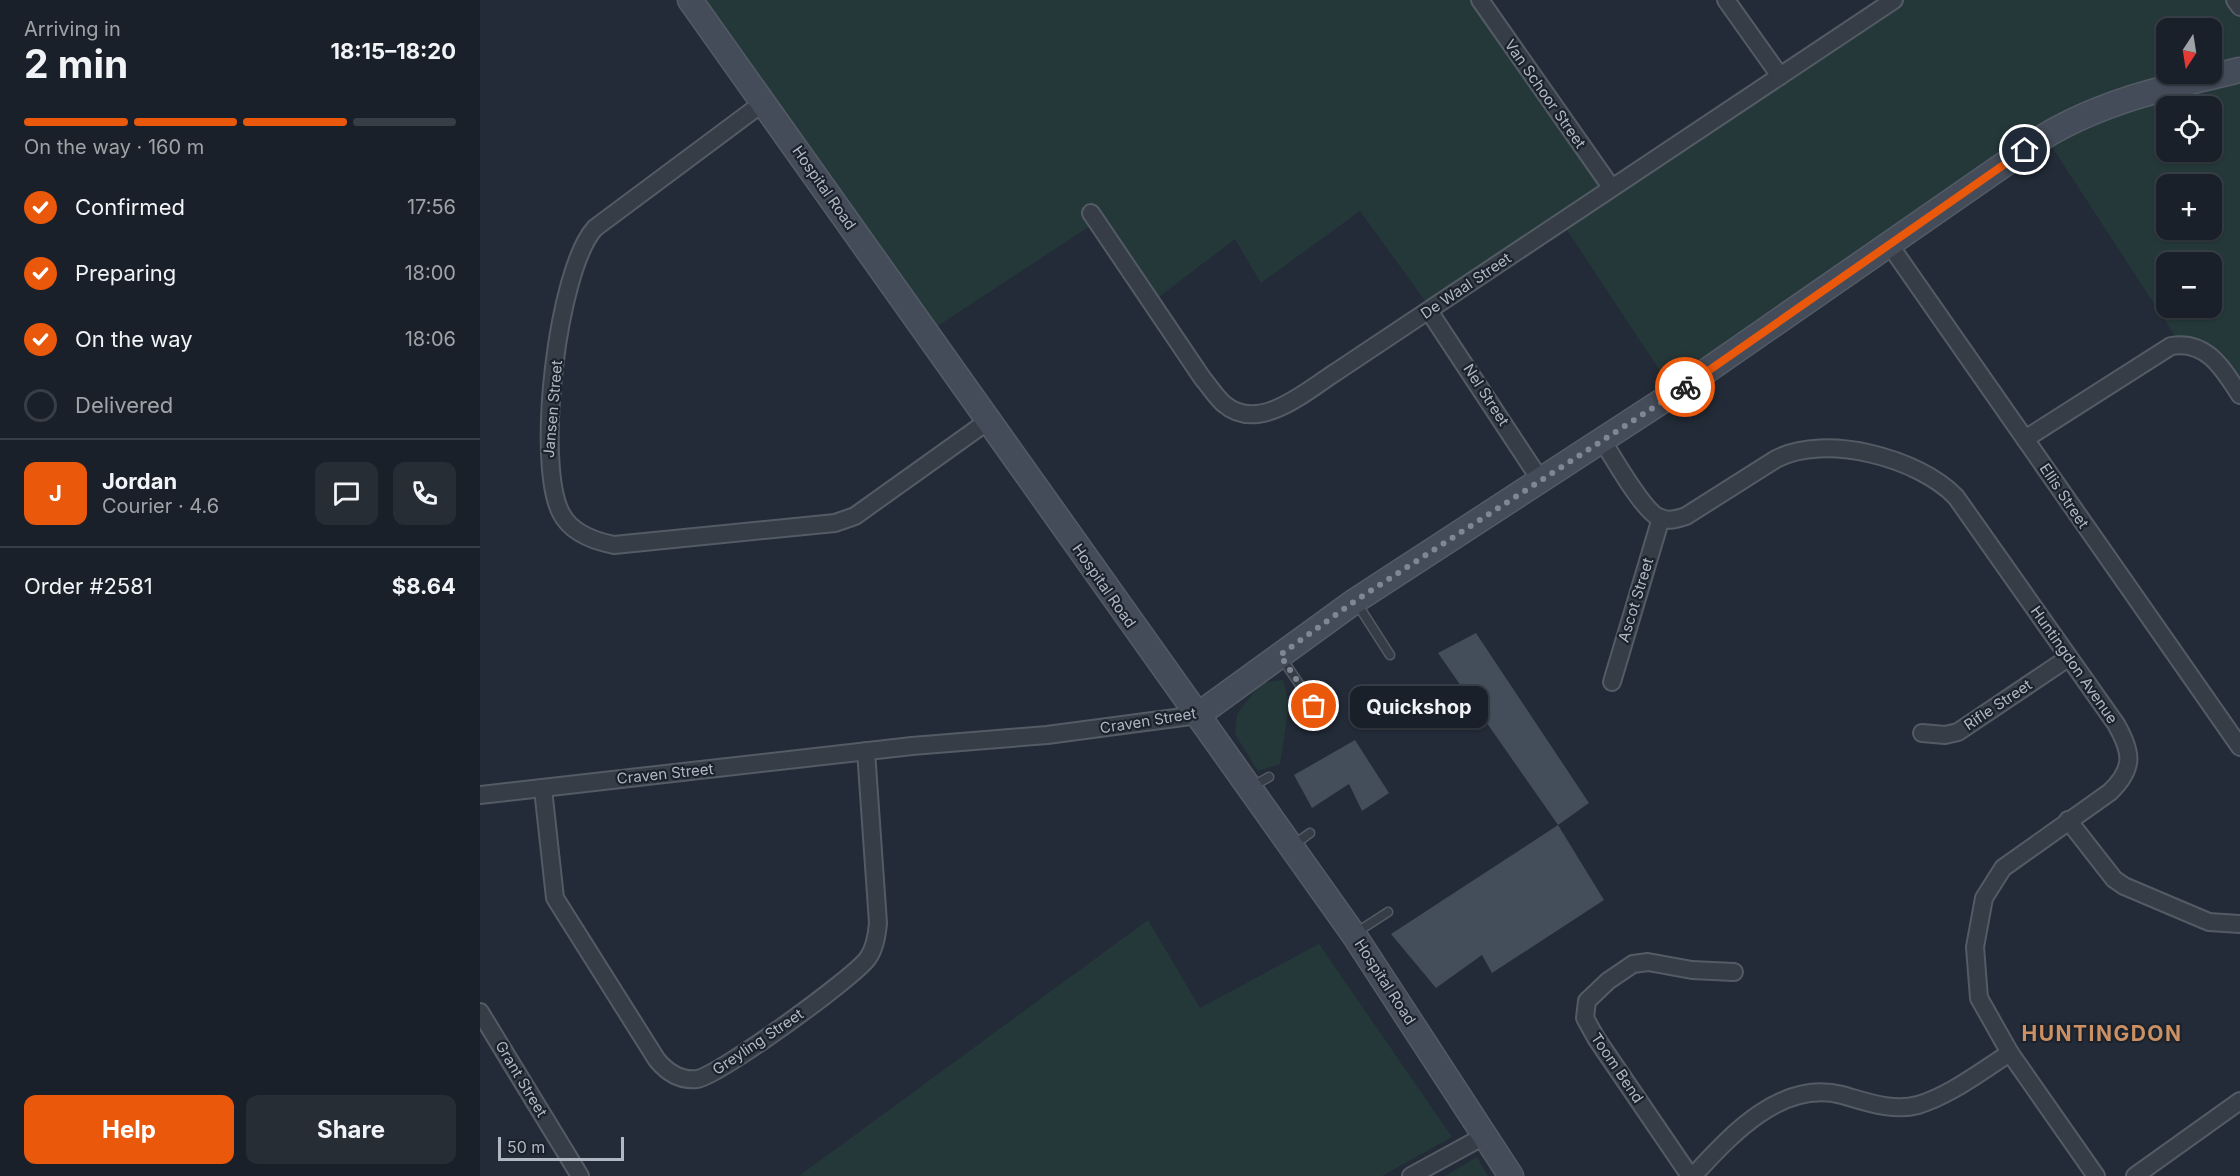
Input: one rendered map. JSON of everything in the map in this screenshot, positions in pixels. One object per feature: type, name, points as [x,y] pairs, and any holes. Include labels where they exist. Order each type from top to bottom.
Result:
[{"type":"main road","name":"Hospital Road","points":[[690,0],[1198,716],[1260,782],[1300,840],[1354,935],[1511,1176]]},
{"type":"main road","name":"Craven Street","points":[[1198,716],[1355,601],[1679,390],[2064,125],[2094,110],[2135,95],[2240,70]]},
{"type":"street","name":"Van Schoor Street","points":[[1480,0],[1611,187]]},
{"type":"street","points":[[1726,0],[1780,76]]},
{"type":"street","name":"De Waal Street","points":[[1091,213],[1203,379],[1224,404],[1239,411],[1265,414],[1282,407],[1429,311],[1611,187],[1894,0]]},
{"type":"street","points":[[2235,0],[2240,7]]},
{"type":"street","name":"Jansen Street","points":[[764,102],[590,234],[569,288],[550,410],[549,468],[562,515],[585,536],[614,545],[835,523],[855,516],[988,421]]},
{"type":"street","name":"Ellis Street","points":[[1889,244],[2100,550],[2240,747]]},
{"type":"street","name":"Nel Street","points":[[1429,311],[1541,481]]},
{"type":"street","points":[[2025,439],[2171,346],[2193,346],[2212,356],[2240,395]]},
{"type":"street","points":[[1602,440],[1640,499],[1661,518]]},
{"type":"street","name":"Huntingdon Avenue","points":[[1661,518],[1669,520],[1686,516],[1791,451],[1835,449],[1910,464],[1946,486],[1956,497],[2116,724],[2129,754],[2123,779],[2110,792],[2003,868],[1984,898],[1975,947],[1979,998],[2010,1053],[2096,1176]]},
{"type":"street","name":"Ascot Street","points":[[1612,682],[1661,518]]},
{"type":"street","name":"Rifle Street","points":[[1922,733],[1945,735],[1958,732],[2068,658]]},
{"type":"street","name":"Craven Street","points":[[480,795],[866,751],[1047,735],[1198,716]]},
{"type":"street","name":"Greyling Street","points":[[543,789],[555,898],[657,1060],[667,1071],[688,1079],[697,1079],[720,1069],[800,1014],[868,958],[877,936],[878,923],[866,751]]},
{"type":"street","points":[[2068,820],[2114,879],[2124,886],[2209,922],[2240,924]]},
{"type":"street","name":"Toom Bend","points":[[1691,1176],[1596,1038],[1585,1018],[1585,1010],[1587,1001],[1593,994],[1628,967],[1639,962],[1692,970],[1734,972]]},
{"type":"street","name":"Grant Street","points":[[480,1012],[580,1176]]},
{"type":"street","points":[[1691,1176],[1729,1138],[1775,1104],[1796,1094],[1838,1094],[1898,1108],[1918,1105],[1939,1096],[2010,1053]]},
{"type":"street","points":[[2135,1176],[2240,1101]]},
{"type":"street","points":[[1411,1176],[1486,1136]]},
{"type":"lane","points":[[1355,601],[1389,655]]},
{"type":"lane","points":[[1280,655],[1314,706]]},
{"type":"lane","points":[[1354,935],[1388,912]]},
{"type":"shaded area","points":[[692,0],[1485,0],[1616,189],[1898,0],[2237,0],[2240,4],[2240,387],[2181,345],[2163,318],[2222,318],[2222,252],[2156,252],[2156,307],[2050,144],[1676,395],[1563,224],[1433,312],[1360,211],[1261,283],[1235,239],[1155,300],[1096,222],[927,333]]},
{"type":"shaded area","points":[[1283,680],[1289,705],[1280,764],[1258,771],[1235,734],[1237,714],[1261,683]]},
{"type":"shaded area","points":[[1148,920],[1200,1008],[1319,944],[1452,1137],[1382,1176],[799,1176]]},
{"type":"shaded area","points":[[1477,1157],[1488,1176],[1445,1176]]},
{"type":"building","points":[[1476,633],[1589,803],[1558,825],[1438,653]]},
{"type":"building","points":[[1355,740],[1389,793],[1362,811],[1349,784],[1312,808],[1294,775]]},
{"type":"building","points":[[1558,825],[1604,900],[1492,973],[1482,955],[1436,988],[1391,934]]},
{"type":"way so far","points":[[1314,706],[1280,655],[1355,601],[1685,387]]},
{"type":"place","name":"Quickshop","points":[[1314,706]]},
{"type":"district","name":"HUNTINGDON","points":[[2102,1034]]},
{"type":"route","points":[[1685,387],[2025,150]]}]
